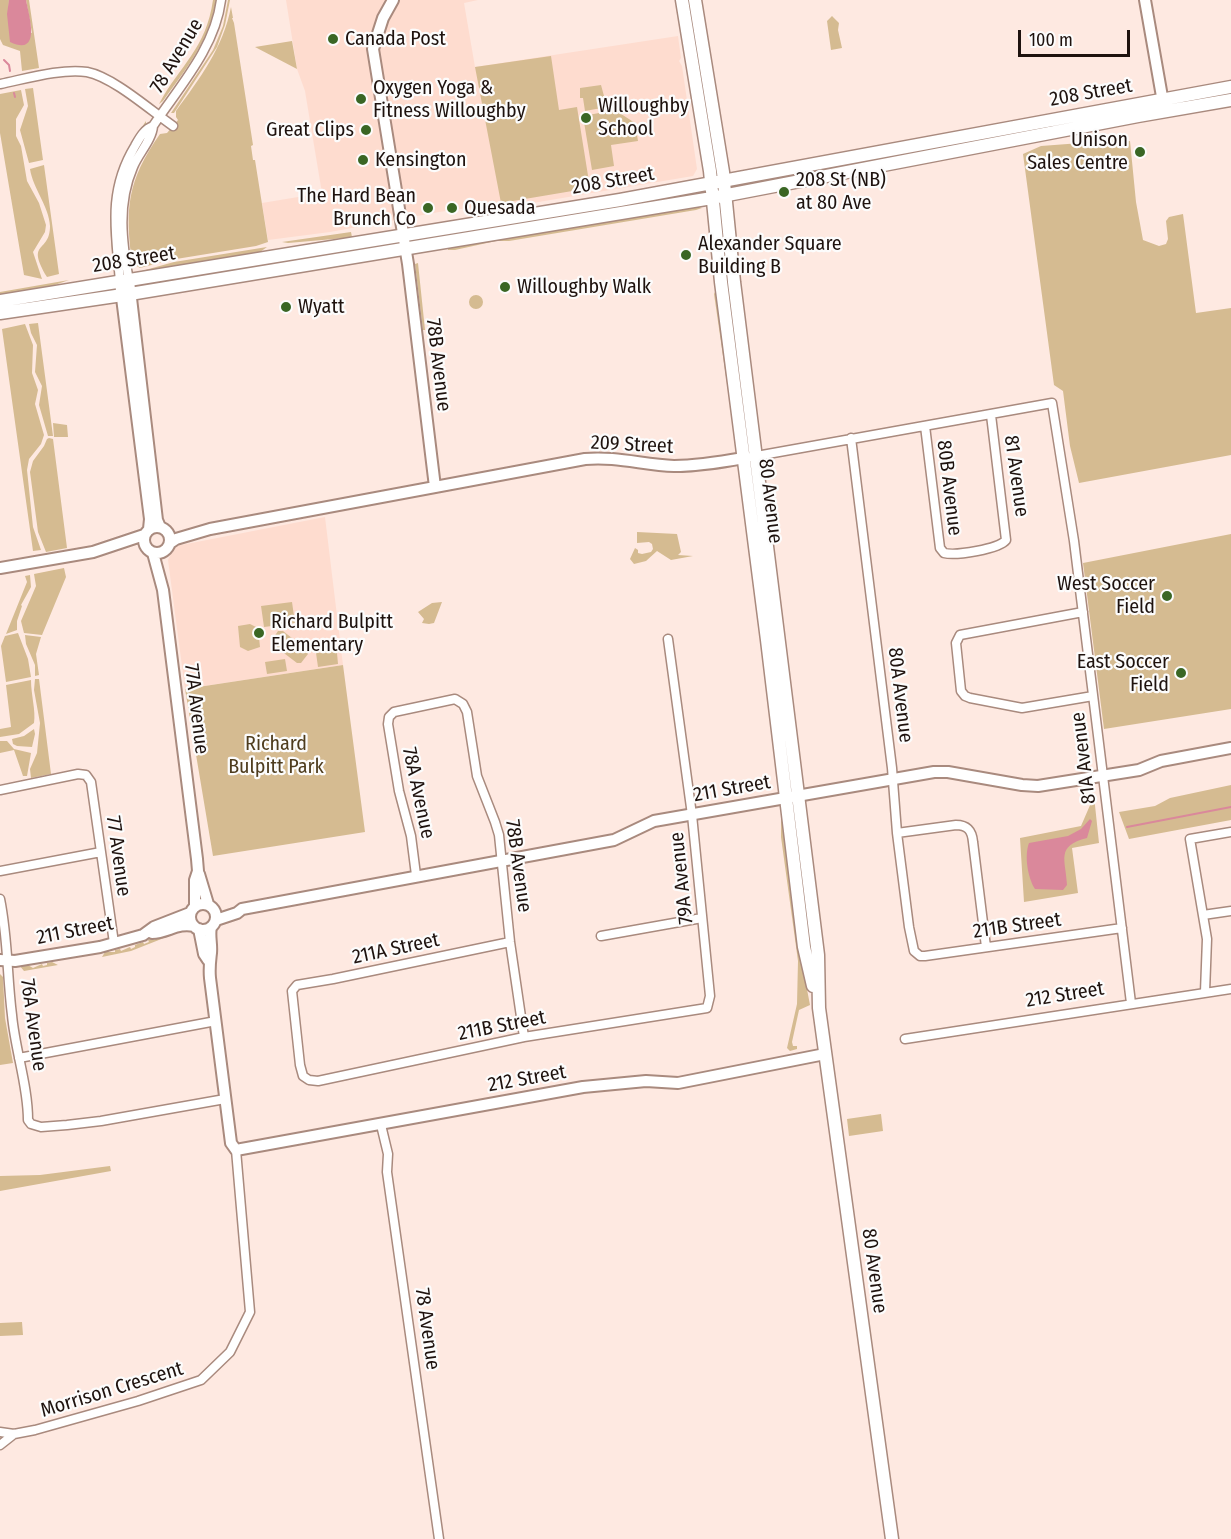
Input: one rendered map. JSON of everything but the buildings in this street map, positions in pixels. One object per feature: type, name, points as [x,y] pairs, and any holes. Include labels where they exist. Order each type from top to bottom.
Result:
[{"type":"main road","name":"80 Avenue","points":[[682,0],[711,184],[719,196]]},
{"type":"main road","name":"80 Avenue","points":[[695,0],[724,181],[719,196],[721,282],[750,457],[793,797],[818,955],[819,1008],[892,1539]]},
{"type":"main road","name":"208 Street","points":[[0,301],[125,288],[405,248],[719,196],[1163,105],[1231,87]]},
{"type":"main road","name":"208 Street","points":[[0,313],[403,234],[620,200],[1163,105],[1231,100]]},
{"type":"street","name":"78 Avenue","points":[[125,288],[123,199],[133,166],[159,116],[201,55],[219,15],[221,0]]},
{"type":"street","name":"78B Avenue","points":[[393,0],[383,18],[373,49],[405,248],[435,487]]},
{"type":"street","points":[[1145,0],[1163,105]]},
{"type":"street","points":[[0,84],[64,72],[87,72],[114,85],[173,126]]},
{"type":"street","points":[[125,288],[158,520],[164,529],[158,549]]},
{"type":"street","points":[[125,288],[150,519],[146,532],[158,549]]},
{"type":"street","name":"209 Street","points":[[0,568],[105,549],[158,549],[176,539],[210,529],[585,459],[607,457],[688,466],[1052,403]]},
{"type":"street","name":"81A Avenue","points":[[1052,403],[1083,612],[1131,1003]]},
{"type":"street","name":"81 Avenue","points":[[944,553],[957,554],[994,547],[1005,542],[1006,527],[991,415]]},
{"type":"street","name":"80B Avenue","points":[[925,426],[939,541],[944,553]]},
{"type":"street","name":"80A Avenue","points":[[851,438],[911,946],[917,955]]},
{"type":"street","name":"209 Street","points":[[105,549],[146,532],[164,529],[210,529]]},
{"type":"street","name":"77A Avenue","points":[[158,549],[198,871],[212,915],[211,953],[208,960]]},
{"type":"street","points":[[1083,612],[960,635],[956,643],[961,691],[964,696],[1022,708],[1093,696]]},
{"type":"street","name":"79A Avenue","points":[[668,639],[692,815],[710,996],[707,1008]]},
{"type":"street","name":"78B Avenue","points":[[389,717],[394,711],[455,699],[463,704],[468,712],[477,776],[495,822],[502,860],[510,942],[524,1037]]},
{"type":"street","name":"78A Avenue","points":[[389,717],[388,724],[397,780],[411,836],[416,875]]},
{"type":"street","name":"211 Street","points":[[212,915],[236,907],[242,909],[614,840],[654,821],[892,778],[948,772],[1030,786],[1139,770],[1161,760],[1231,748]]},
{"type":"street","name":"77 Avenue","points":[[0,790],[78,774],[86,775],[91,782],[114,943]]},
{"type":"street","points":[[897,833],[956,825],[967,827],[973,838],[986,947]]},
{"type":"street","points":[[1205,992],[1207,939],[1190,839],[1231,832]]},
{"type":"street","points":[[0,871],[100,852]]},
{"type":"street","name":"77A Avenue","points":[[193,909],[195,880],[198,871]]},
{"type":"street","name":"76A Avenue","points":[[0,899],[6,926],[4,960],[28,1104],[28,1120],[31,1124],[41,1127],[101,1121],[225,1099]]},
{"type":"street","points":[[203,903],[212,915],[205,930],[196,927],[190,920],[193,909],[203,903]]},
{"type":"street","name":"211 Street","points":[[148,933],[154,927],[193,909]]},
{"type":"street","points":[[1203,915],[1231,911]]},
{"type":"street","points":[[601,936],[702,918]]},
{"type":"street","name":"211 Street","points":[[4,960],[15,961],[114,943],[180,925],[196,927]]},
{"type":"street","name":"77A Avenue","points":[[196,927],[208,960],[231,1143],[236,1150]]},
{"type":"street","name":"211B Street","points":[[917,955],[925,956],[1122,928]]},
{"type":"street","name":"211A Street","points":[[304,1078],[300,1065],[292,991],[297,985],[510,942]]},
{"type":"street","name":"212 Street","points":[[905,1038],[1231,988]]},
{"type":"street","name":"211B Street","points":[[304,1078],[318,1081],[524,1037],[707,1008]]},
{"type":"street","points":[[19,1058],[216,1022]]},
{"type":"street","name":"212 Street","points":[[236,1150],[583,1088],[646,1081],[678,1083],[825,1054]]},
{"type":"street","name":"78 Avenue","points":[[381,1125],[387,1154],[387,1172],[439,1539]]},
{"type":"street","name":"Morrison Crescent","points":[[0,1432],[14,1434],[35,1430],[138,1401],[201,1380],[230,1352],[250,1312],[236,1150]]},
{"type":"street","points":[[0,1445],[14,1434]]},
{"type":"shaded area","points":[[9,0],[26,0],[31,33],[30,40],[26,44],[10,42],[7,14]]},
{"type":"shaded area","points":[[286,0],[478,0],[464,3],[475,67],[678,36],[681,58],[679,61],[682,66],[697,169],[693,176],[509,207],[502,208],[497,204],[268,240],[262,203],[322,193],[305,91],[297,69]]},
{"type":"shaded area","name":"Richard Bulpitt Elementary","points":[[325,517],[343,665],[185,689],[168,560],[173,549],[176,546]]},
{"type":"shaded area","points":[[1090,819],[1092,821],[1087,838],[1070,845],[1066,850],[1064,861],[1067,885],[1063,890],[1035,889],[1028,867],[1029,843],[1068,836],[1081,829]]},
{"type":"green space","points":[[0,0],[9,0],[8,23],[32,33],[26,0],[29,0],[39,68],[22,71],[20,51],[3,45],[0,39]]},
{"type":"green space","points":[[213,0],[216,0],[213,15],[203,41],[159,104],[205,31]]},
{"type":"green space","points":[[228,0],[230,0],[225,25],[217,47],[174,113],[171,113],[213,50],[223,26]]},
{"type":"green space","points":[[231,7],[253,145],[251,146],[253,160],[255,160],[268,242],[170,260],[140,268],[132,263],[130,244],[129,210],[135,181],[160,134],[167,133],[178,120],[176,111],[216,49]]},
{"type":"green space","points":[[832,16],[839,23],[838,30],[842,48],[831,50],[827,21]]},
{"type":"green space","points":[[292,41],[297,69],[255,47]]},
{"type":"green space","points":[[551,56],[559,110],[577,107],[590,188],[501,203],[475,67]]},
{"type":"green space","points":[[601,85],[607,107],[585,111],[583,98],[580,98],[580,88]]},
{"type":"green space","points":[[33,88],[43,160],[29,163],[20,130],[28,106],[25,89]]},
{"type":"green space","points":[[21,90],[24,105],[16,119],[16,136],[21,146],[27,181],[39,203],[46,225],[45,232],[33,252],[42,279],[24,275],[0,133],[0,94]]},
{"type":"green space","points":[[615,110],[635,123],[638,141],[611,145],[614,166],[592,170],[583,116]]},
{"type":"green space","points":[[146,121],[146,125],[136,139],[112,209],[116,267],[114,267],[111,226],[111,208],[114,191],[125,157]]},
{"type":"green space","points":[[1115,138],[1119,142],[1130,141],[1136,202],[1143,240],[1159,246],[1166,244],[1168,239],[1166,221],[1169,217],[1183,214],[1196,313],[1231,308],[1231,455],[1079,483],[1070,446],[1063,391],[1054,385],[1023,154],[1041,146]]},
{"type":"green space","points":[[44,165],[59,274],[47,277],[38,252],[49,235],[49,219],[30,169]]},
{"type":"green space","points":[[695,206],[702,208],[448,250],[448,247]]},
{"type":"green space","points":[[351,232],[352,237],[282,242]]},
{"type":"green space","points":[[267,247],[260,252],[138,272],[174,262]]},
{"type":"green space","points":[[418,263],[425,330],[423,330],[415,264]]},
{"type":"green space","points":[[69,280],[46,288],[0,295],[0,292]]},
{"type":"green space","points":[[715,292],[717,297],[736,446],[714,294]]},
{"type":"green space","points":[[476,295],[481,297],[483,302],[481,307],[476,309],[471,307],[469,302],[471,297]]},
{"type":"green space","points":[[38,323],[53,436],[48,436],[39,405],[42,386],[35,372],[37,345],[29,324]]},
{"type":"green space","points":[[25,324],[33,345],[32,373],[38,390],[35,404],[44,435],[41,444],[29,459],[27,470],[33,527],[41,550],[33,551],[2,329]]},
{"type":"green space","points":[[53,423],[67,425],[68,437],[54,437]]},
{"type":"green space","points":[[49,438],[53,439],[67,548],[46,552],[38,532],[30,472],[33,461]]},
{"type":"green space","points":[[637,532],[677,534],[681,552],[678,555],[693,556],[671,560],[657,551],[646,561],[634,564],[630,559],[635,548],[638,553],[642,554],[651,552],[653,549],[649,542],[637,543]]},
{"type":"green space","points":[[1231,534],[1231,709],[1104,729],[1083,563]]},
{"type":"green space","points":[[64,568],[66,577],[42,635],[24,633],[21,621],[36,586],[34,574]]},
{"type":"green space","points":[[30,575],[31,587],[21,605],[17,630],[6,634],[27,582],[25,576]]},
{"type":"green space","points":[[292,602],[295,623],[264,627],[261,606]]},
{"type":"green space","points":[[442,602],[434,623],[422,623],[424,619],[418,612],[432,603]]},
{"type":"green space","points":[[250,624],[258,628],[260,647],[248,651],[240,647],[238,626]]},
{"type":"green space","points":[[278,631],[283,631],[307,650],[308,654],[301,663],[297,663],[272,644]]},
{"type":"green space","points":[[18,633],[28,659],[31,677],[6,682],[1,646],[5,636]]},
{"type":"green space","points":[[25,635],[41,637],[36,654],[39,675],[35,676],[35,665],[26,644]]},
{"type":"green space","points":[[335,651],[338,664],[318,667],[316,653]]},
{"type":"green space","points":[[285,659],[287,671],[267,674],[265,662]]},
{"type":"green space","name":"Richard Bulpitt Park","points":[[343,665],[365,832],[213,856],[185,689]]},
{"type":"green space","points":[[35,679],[39,679],[51,774],[31,778],[30,769],[37,753],[40,723],[34,690]]},
{"type":"green space","points":[[31,680],[34,723],[19,734],[0,737],[0,729],[11,727],[6,685]]},
{"type":"green space","points":[[34,729],[32,747],[13,744],[12,739],[24,736]]},
{"type":"green space","points":[[0,741],[7,741],[14,749],[31,753],[27,776],[23,776],[14,750],[0,753]]},
{"type":"green space","points":[[1231,785],[1231,820],[1129,839],[1119,812],[1155,806],[1170,798]]},
{"type":"green space","points":[[1094,796],[1099,843],[1072,848],[1078,893],[1024,902],[1020,838],[1081,826]]},
{"type":"green space","points":[[781,810],[801,958],[810,1005],[799,1010],[792,1042],[797,1049],[790,1051],[787,1048],[797,1004],[798,961],[781,837]]},
{"type":"green space","points":[[178,929],[179,932],[171,935],[170,933],[169,936],[131,951],[102,957],[105,952],[115,952],[120,949],[121,951],[130,947],[131,949],[135,945],[143,942],[144,944],[152,938],[154,940],[158,936]]},
{"type":"green space","points":[[52,962],[58,965],[24,971],[19,965],[26,964],[33,968]]},
{"type":"green space","points":[[0,974],[3,977],[5,1018],[13,1063],[0,1065]]},
{"type":"green space","points":[[881,1114],[883,1131],[849,1136],[847,1119]]},
{"type":"green space","points":[[110,1166],[111,1171],[0,1191],[0,1176],[40,1175]]},
{"type":"green space","points":[[22,1322],[23,1335],[0,1336],[0,1323]]},
{"type":"waterway","points":[[4,60],[9,65],[10,71]]},
{"type":"waterway","points":[[14,93],[15,97]]},
{"type":"waterway","points":[[1127,827],[1231,807]]},
{"type":"place","name":"Canada Post","points":[[333,39]]},
{"type":"place","name":"Oxygen Yoga & Fitness Willoughby","points":[[361,99]]},
{"type":"place","name":"Willoughby School","points":[[586,118]]},
{"type":"place","name":"Great Clips","points":[[366,130]]},
{"type":"place","name":"Unison Sales Centre","points":[[1140,152]]},
{"type":"place","name":"Kensington","points":[[363,160]]},
{"type":"place","name":"208 St (NB) at 80 Ave","points":[[784,192]]},
{"type":"place","name":"The Hard Bean Brunch Co","points":[[428,208]]},
{"type":"place","name":"Quesada","points":[[452,208]]},
{"type":"place","name":"Alexander Square Building B","points":[[686,255]]},
{"type":"place","name":"Willoughby Walk","points":[[505,287]]},
{"type":"place","name":"Wyatt","points":[[286,307]]},
{"type":"place","name":"West Soccer Field","points":[[1167,596]]},
{"type":"place","name":"Richard Bulpitt Elementary","points":[[259,633]]},
{"type":"place","name":"East Soccer Field","points":[[1181,673]]}]
